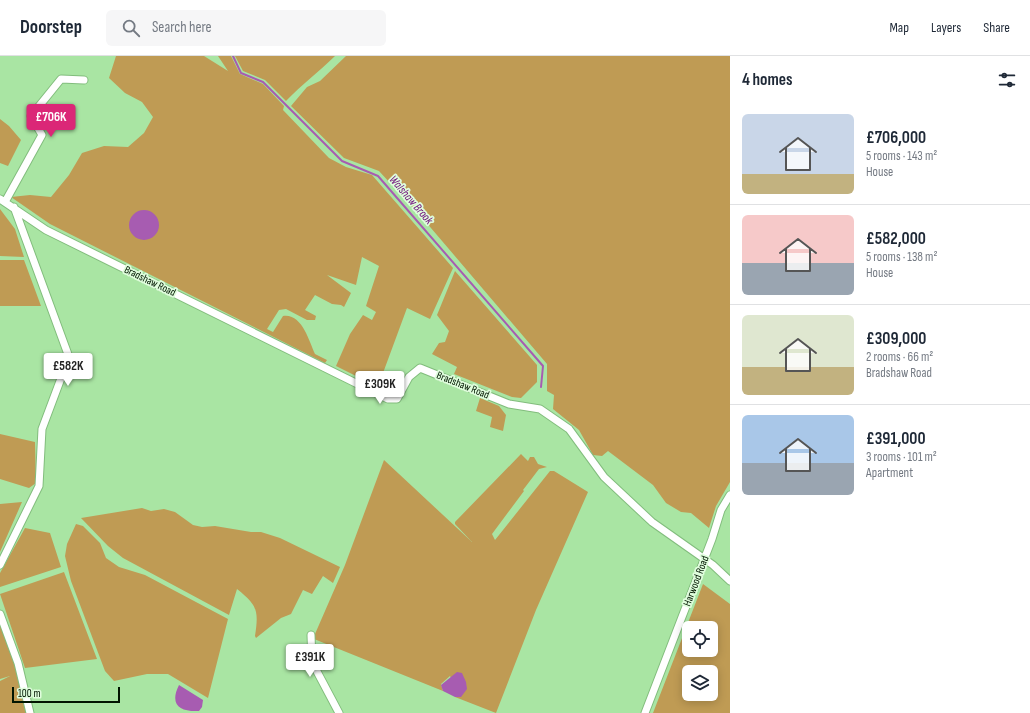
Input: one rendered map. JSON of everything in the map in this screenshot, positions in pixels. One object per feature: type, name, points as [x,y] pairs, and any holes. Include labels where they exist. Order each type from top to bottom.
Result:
[{"type":"street","points":[[2,200],[42,135],[31,116],[61,79],[84,80]]},
{"type":"street","name":"Bradshaw Road","points":[[2,200],[46,230],[388,399],[397,399],[409,377],[420,368],[509,404],[540,409],[569,429],[604,477],[652,522],[713,565],[730,581]]},
{"type":"street","points":[[0,565],[39,486],[42,429],[69,357],[14,207]]},
{"type":"street","name":"Harwood Road","points":[[645,713],[704,559],[721,510],[730,495]]},
{"type":"street","points":[[0,614],[18,663],[30,713]]},
{"type":"street","points":[[311,635],[312,662],[339,713]]},
{"type":"shaded area","points":[[116,56],[204,56],[228,71],[218,56],[231,56],[240,74],[263,84],[284,106],[283,110],[329,158],[346,167],[372,175],[453,268],[430,319],[407,308],[383,373],[380,388],[336,366],[350,334],[363,315],[372,320],[376,312],[366,306],[379,266],[362,257],[356,285],[327,275],[351,293],[344,307],[341,305],[332,304],[315,295],[305,310],[316,316],[315,320],[307,320],[286,309],[279,310],[267,329],[273,332],[283,316],[290,316],[300,323],[315,354],[327,360],[325,363],[50,224],[11,197],[30,195],[51,197],[69,175],[82,153],[104,146],[128,147],[144,133],[153,117],[142,102],[125,93],[109,78]]},
{"type":"shaded area","points":[[235,56],[335,56],[286,101],[265,80],[243,71]]},
{"type":"shaded area","points":[[346,56],[730,56],[730,482],[716,506],[709,528],[691,513],[681,512],[666,503],[653,485],[608,451],[602,456],[593,455],[579,430],[553,409],[554,395],[547,391],[547,364],[425,221],[379,171],[344,158],[291,106],[307,87],[320,81]]},
{"type":"shaded area","points":[[0,119],[9,126],[21,140],[8,166],[0,163]]},
{"type":"shaded area","points":[[0,209],[15,229],[24,257],[0,256]]},
{"type":"shaded area","points":[[144,210],[155,214],[159,225],[155,236],[144,240],[133,236],[129,225],[133,214]]},
{"type":"shaded area","points":[[0,260],[24,260],[41,306],[0,306]]},
{"type":"shaded area","points":[[455,271],[537,365],[537,382],[521,398],[512,397],[454,374],[457,367],[432,354],[439,343],[445,342],[449,331],[437,315]]},
{"type":"shaded area","points":[[480,398],[499,406],[506,415],[503,431],[490,427],[492,417],[476,411]]},
{"type":"shaded area","points":[[0,434],[35,442],[36,483],[29,488],[0,479]]},
{"type":"shaded area","points":[[521,454],[528,461],[530,457],[534,457],[538,464],[547,467],[539,469],[523,490],[524,491],[492,534],[495,540],[550,471],[554,471],[588,492],[536,610],[496,713],[455,697],[461,697],[450,676],[441,684],[443,691],[314,639],[345,565],[384,460],[472,542],[455,524],[455,522]]},
{"type":"shaded area","points":[[22,502],[0,552],[0,504]]},
{"type":"shaded area","points":[[142,508],[151,511],[164,509],[175,512],[193,525],[202,527],[215,526],[251,532],[261,532],[280,538],[340,567],[333,583],[323,576],[312,594],[303,590],[291,614],[281,618],[256,638],[257,620],[255,609],[249,599],[237,589],[229,615],[123,558],[108,546],[81,518]]},
{"type":"shaded area","points":[[76,524],[83,526],[100,543],[106,558],[119,567],[145,575],[228,619],[208,698],[168,674],[147,674],[114,681],[105,671],[71,581],[65,556],[67,544]]},
{"type":"shaded area","points":[[25,528],[50,533],[61,567],[0,587],[0,573]]},
{"type":"shaded area","points":[[64,572],[97,659],[25,668],[0,594]]},
{"type":"shaded area","points":[[703,584],[730,604],[730,713],[653,713],[682,638],[682,657],[718,657],[718,621],[689,621]]},
{"type":"shaded area","points":[[0,620],[19,673],[27,713],[0,713],[0,681],[10,676],[0,679]]},
{"type":"shaded area","points":[[457,672],[462,673],[466,682],[467,689],[461,697],[455,697],[443,691],[441,685]]},
{"type":"shaded area","points":[[179,685],[203,700],[202,707],[199,711],[186,710],[178,706],[175,698]]},
{"type":"waterway","name":"Walshaw Brook","points":[[233,56],[241,73],[263,82],[342,161],[378,176],[543,366],[541,387]]}]
